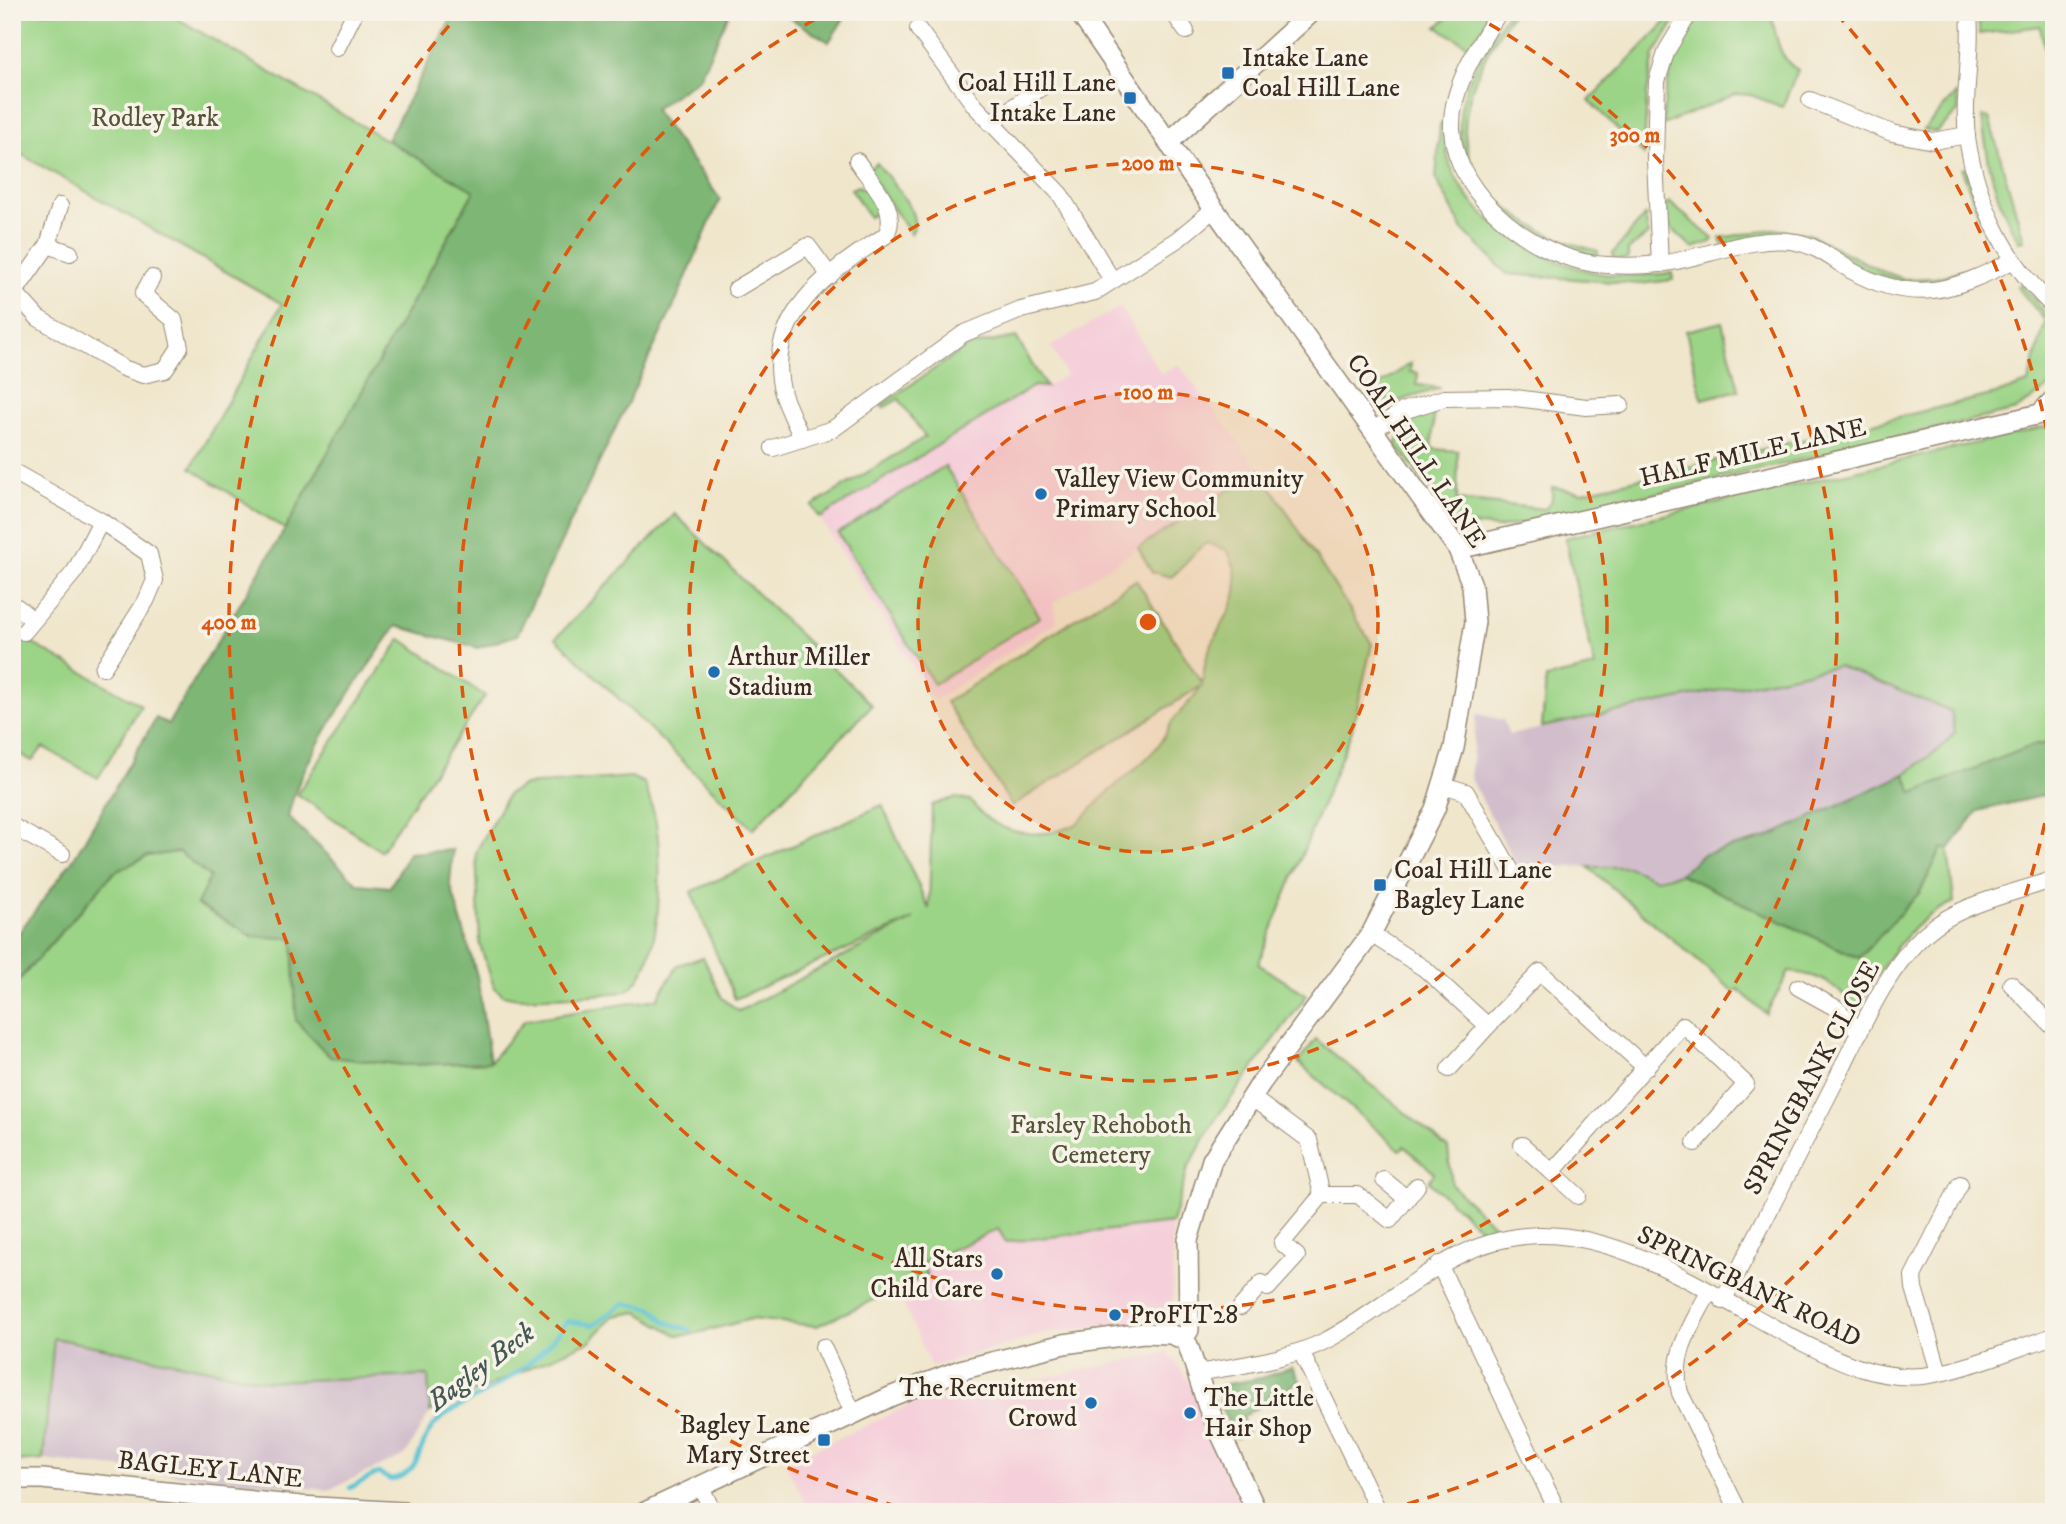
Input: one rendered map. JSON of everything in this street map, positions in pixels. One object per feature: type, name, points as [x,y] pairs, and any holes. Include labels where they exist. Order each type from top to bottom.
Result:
[{"type":"street","points":[[337,48],[355,12]]},
{"type":"street","name":"COAL HILL LANE","points":[[1079,12],[1170,141],[1214,209],[1458,549],[1472,585],[1475,622],[1454,748],[1435,809],[1371,934],[1251,1097],[1212,1160],[1188,1240],[1189,1330],[1183,1339]]},
{"type":"street","points":[[1173,12],[1186,31]]},
{"type":"street","points":[[1170,141],[1312,12]]},
{"type":"street","points":[[1499,12],[1481,42],[1457,95],[1452,129],[1462,171],[1485,202],[1521,234],[1558,253],[1604,265],[1660,264],[1766,243],[1796,242],[1894,289],[1924,293],[1956,286],[2012,261]]},
{"type":"street","points":[[1660,264],[1655,160],[1657,81],[1667,50],[1690,12]]},
{"type":"street","points":[[1969,12],[1972,52],[1967,135],[1990,214],[2012,261],[2034,289],[2054,307]]},
{"type":"street","points":[[918,29],[990,122],[1060,194],[1112,280]]},
{"type":"street","points":[[990,122],[1042,87]]},
{"type":"street","points":[[1810,100],[1892,133],[1933,141],[1967,135]]},
{"type":"street","points":[[802,439],[783,394],[779,363],[792,315],[804,297],[886,236],[890,228],[889,209],[857,161]]},
{"type":"street","points":[[60,206],[48,245],[14,291],[38,318],[123,368],[143,375],[165,370],[180,347],[174,320],[143,294],[152,278]]},
{"type":"street","points":[[773,448],[833,429],[963,334],[1021,310],[1095,292],[1178,239],[1214,209]]},
{"type":"street","points":[[48,245],[70,253]]},
{"type":"street","points":[[736,289],[808,246],[830,276]]},
{"type":"street","points":[[1373,430],[1404,411],[1444,398],[1508,397],[1587,407],[1621,405]]},
{"type":"street","name":"HALF MILE LANE","points":[[1458,549],[2040,414],[2054,399]]},
{"type":"street","points":[[12,471],[101,521],[149,554],[155,580],[146,601],[103,668]]},
{"type":"street","points":[[17,607],[29,626],[75,571],[101,521]]},
{"type":"street","points":[[98,644],[113,653]]},
{"type":"street","points":[[1443,785],[1466,792],[1512,872]]},
{"type":"street","points":[[12,826],[62,854]]},
{"type":"street","name":"SPRINGBANK CLOSE","points":[[1739,1512],[1680,1393],[1675,1376],[1681,1349],[1716,1297],[1889,979],[1926,933],[1948,917],[2054,880]]},
{"type":"street","points":[[1371,934],[1424,969],[1488,1026]]},
{"type":"street","points":[[1449,1069],[1540,972],[1646,1068]]},
{"type":"street","points":[[2011,984],[2054,1028]]},
{"type":"street","points":[[1798,987],[1836,1008],[1860,1032]]},
{"type":"street","points":[[1552,1172],[1683,1025],[1746,1084],[1695,1143]]},
{"type":"street","points":[[1251,1097],[1309,1140],[1322,1195]]},
{"type":"street","points":[[1522,1145],[1578,1196]]},
{"type":"street","points":[[1384,1180],[1407,1199]]},
{"type":"street","points":[[1939,1372],[1914,1289],[1913,1276],[1960,1184]]},
{"type":"street","points":[[1322,1195],[1358,1195],[1390,1220],[1417,1186]]},
{"type":"street","points":[[1241,1307],[1262,1283],[1268,1288],[1297,1256],[1282,1243],[1322,1195]]},
{"type":"street","name":"SPRINGBANK ROAD","points":[[1198,1373],[1301,1352],[1354,1323],[1439,1264],[1499,1241],[1539,1235],[1578,1237],[1646,1260],[1866,1372],[1922,1376],[2054,1336]]},
{"type":"street","points":[[1439,1264],[1558,1512]]},
{"type":"street","points":[[645,1512],[892,1396],[960,1370],[1016,1354],[1143,1333],[1183,1339],[1198,1373],[1208,1407],[1257,1512]]},
{"type":"street","points":[[823,1347],[855,1415]]},
{"type":"street","points":[[1301,1352],[1379,1512]]},
{"type":"street","name":"BAGLEY LANE","points":[[12,1479],[42,1479],[301,1506],[403,1512]]},
{"type":"street","points":[[701,1486],[713,1512]]},
{"type":"shaded area","name":"Valley View Community Primary School","points":[[1120,307],[1161,374],[1178,364],[1260,470],[1053,603],[1056,622],[934,700],[820,518],[1034,386],[1046,387],[1066,375],[1051,346]]},
{"type":"shaded area","points":[[1837,666],[1951,710],[1955,732],[1942,747],[1905,774],[1766,838],[1702,855],[1680,874],[1656,879],[1629,867],[1517,866],[1470,777],[1477,714],[1503,720],[1509,735]]},
{"type":"shaded area","points":[[1172,1223],[1173,1317],[1044,1334],[931,1367],[897,1289],[927,1275],[922,1263],[999,1229],[1007,1242]]},
{"type":"shaded area","points":[[53,1338],[267,1381],[428,1376],[430,1412],[405,1455],[328,1490],[43,1460]]},
{"type":"shaded area","points":[[1168,1352],[1188,1380],[1243,1512],[810,1512],[785,1463],[921,1400],[986,1390]]},
{"type":"green space","name":"Rodley Park","points":[[24,12],[166,12],[474,191],[285,529],[191,468],[282,304],[12,149],[12,32]]},
{"type":"green space","points":[[455,12],[730,12],[699,78],[654,109],[720,199],[676,301],[517,635],[478,648],[396,626],[318,744],[294,794],[288,817],[358,884],[390,887],[409,853],[453,850],[450,883],[477,976],[490,1062],[405,1065],[330,1057],[296,1021],[293,938],[254,937],[197,904],[210,877],[179,852],[147,856],[113,873],[12,988],[12,942],[74,858],[156,718],[168,724],[285,529],[474,191],[387,140]]},
{"type":"green space","points":[[780,12],[848,12],[829,42]]},
{"type":"green space","points":[[1453,12],[1492,12],[1471,47],[1437,27]]},
{"type":"green space","points":[[1508,12],[1513,12],[1480,68],[1469,99],[1465,130],[1469,154],[1478,175],[1492,194],[1510,211],[1553,236],[1598,251],[1597,256],[1544,237],[1519,222],[1497,204],[1479,183],[1466,159],[1460,132],[1465,91],[1481,56]]},
{"type":"green space","points":[[1697,12],[1771,12],[1782,52],[1798,70],[1782,107],[1751,95],[1736,94],[1663,125],[1672,66]]},
{"type":"green space","points":[[1977,12],[2054,12],[2054,91],[2040,26],[1980,34]]},
{"type":"green space","points":[[1674,14],[1677,17],[1654,55],[1647,94],[1644,155],[1589,101]]},
{"type":"green space","points":[[1956,94],[1959,110],[1937,132],[1923,130]]},
{"type":"green space","points":[[1982,116],[1989,118],[2024,240],[2019,241],[1998,196]]},
{"type":"green space","points":[[1440,124],[1444,125],[1447,154],[1457,180],[1473,203],[1517,241],[1570,266],[1597,273],[1625,276],[1672,273],[1673,280],[1640,284],[1507,274],[1463,230],[1436,179]]},
{"type":"green space","points":[[877,163],[910,207],[914,226],[911,234],[867,170]]},
{"type":"green space","points":[[1967,168],[1991,235],[1987,237],[1962,169]]},
{"type":"green space","points":[[858,186],[869,191],[880,210],[869,217],[851,189]]},
{"type":"green space","points":[[1669,202],[1713,239],[1711,242],[1693,248],[1668,225],[1666,205]]},
{"type":"green space","points":[[1645,215],[1648,234],[1628,250],[1628,259],[1613,259],[1613,253]]},
{"type":"green space","points":[[1773,229],[1809,234],[1879,270],[1904,279],[1935,278],[1977,267],[1980,271],[1938,283],[1909,284],[1874,274],[1819,244],[1722,244],[1720,238]]},
{"type":"green space","points":[[2021,284],[2048,316],[2044,319],[2017,287]]},
{"type":"green space","points":[[2050,321],[2054,324],[2054,384],[2016,410],[1497,528],[1456,523],[1396,445],[1407,422],[1434,413],[1432,449],[1458,451],[1457,500],[1545,509],[1552,500],[1552,487],[1582,492],[2000,393],[2028,383],[2045,323]]},
{"type":"green space","points":[[1722,322],[1739,390],[1702,399],[1686,331]]},
{"type":"green space","points":[[1016,337],[1046,387],[1034,386],[820,518],[812,506],[925,437],[899,399],[883,408],[881,405],[968,346]]},
{"type":"green space","points":[[1411,363],[1410,372],[1418,373],[1417,385],[1440,388],[1393,403],[1376,399],[1372,390]]},
{"type":"green space","points":[[2054,425],[2054,744],[2035,745],[1913,793],[1905,774],[1942,747],[1955,732],[1951,711],[1837,666],[1542,727],[1546,678],[1595,667],[1565,538]]},
{"type":"green space","points":[[945,466],[1040,617],[934,684],[838,533]]},
{"type":"green space","name":"Farsley Rehoboth Cemetery","points":[[1260,470],[1372,644],[1352,730],[1258,964],[1307,995],[1215,1120],[1188,1168],[1172,1223],[1006,1242],[998,1229],[922,1263],[927,1275],[817,1326],[751,1319],[690,1335],[677,1335],[638,1312],[614,1316],[590,1341],[430,1412],[428,1376],[267,1381],[54,1338],[43,1460],[12,1462],[12,988],[113,873],[147,856],[179,852],[210,877],[197,905],[254,937],[293,937],[297,963],[330,1057],[405,1065],[490,1062],[525,1020],[657,999],[678,965],[703,957],[722,998],[739,1011],[914,919],[735,999],[691,892],[882,805],[929,909],[932,805],[954,798],[970,800],[979,811],[1002,827],[1028,833],[1056,831],[1079,822],[1151,754],[1174,719],[1201,686],[1012,806],[946,702],[1136,580],[1202,683],[1207,656],[1236,594],[1237,581],[1227,550],[1207,543],[1171,577],[1152,572],[1138,548]]},
{"type":"green space","name":"Arthur Miller Stadium","points":[[675,514],[872,705],[753,829],[556,638]]},
{"type":"green space","points":[[12,632],[141,705],[98,778],[43,747],[32,761],[12,750]]},
{"type":"green space","points":[[401,639],[485,696],[381,851],[297,794]]},
{"type":"green space","points":[[2036,744],[2054,744],[2054,793],[1978,811],[1948,850],[1942,848],[1920,892],[1859,958],[1680,874],[1702,855],[1766,838],[1905,774],[1913,793]]},
{"type":"green space","points":[[631,777],[644,783],[649,796],[658,836],[659,858],[658,912],[654,938],[638,980],[625,991],[605,994],[518,998],[503,995],[494,987],[480,945],[476,852],[508,794],[525,785]]},
{"type":"green space","points":[[1942,848],[1948,850],[1954,902],[1936,911],[1907,935],[1884,964],[1855,1014],[1844,996],[1829,983],[1810,975],[1789,972],[1766,1014],[1738,989],[1734,992],[1588,867],[1629,867],[1656,879],[1680,874],[1859,958],[1920,892]]},
{"type":"green space","points":[[1316,1039],[1448,1148],[1452,1185],[1496,1228],[1484,1232],[1429,1182],[1434,1173],[1404,1146],[1400,1150],[1298,1062]]},
{"type":"green space","points":[[1292,1367],[1300,1381],[1242,1417],[1246,1432],[1236,1438],[1220,1406],[1221,1385],[1262,1378]]},
{"type":"waterway","name":"Bagley Beck","points":[[350,1488],[378,1473],[391,1480],[410,1470],[431,1428],[439,1420],[526,1366],[552,1341],[567,1321],[594,1325],[624,1303],[652,1308],[666,1322],[690,1330]]},
{"type":"place","name":"Intake Lane Coal Hill Lane","points":[[1228,73]]},
{"type":"place","name":"Coal Hill Lane Intake Lane","points":[[1130,98]]},
{"type":"place","name":"Valley View Community Primary School","points":[[1041,494]]},
{"type":"place","name":"Arthur Miller Stadium","points":[[714,672]]},
{"type":"place","name":"Coal Hill Lane Bagley Lane","points":[[1380,885]]},
{"type":"place","name":"All Stars Child Care","points":[[997,1274]]},
{"type":"place","name":"ProFIT28","points":[[1115,1315]]},
{"type":"place","name":"The Recruitment Crowd","points":[[1091,1403]]},
{"type":"place","name":"The Little Hair Shop","points":[[1190,1413]]},
{"type":"place","name":"Bagley Lane Mary Street","points":[[824,1440]]}]
